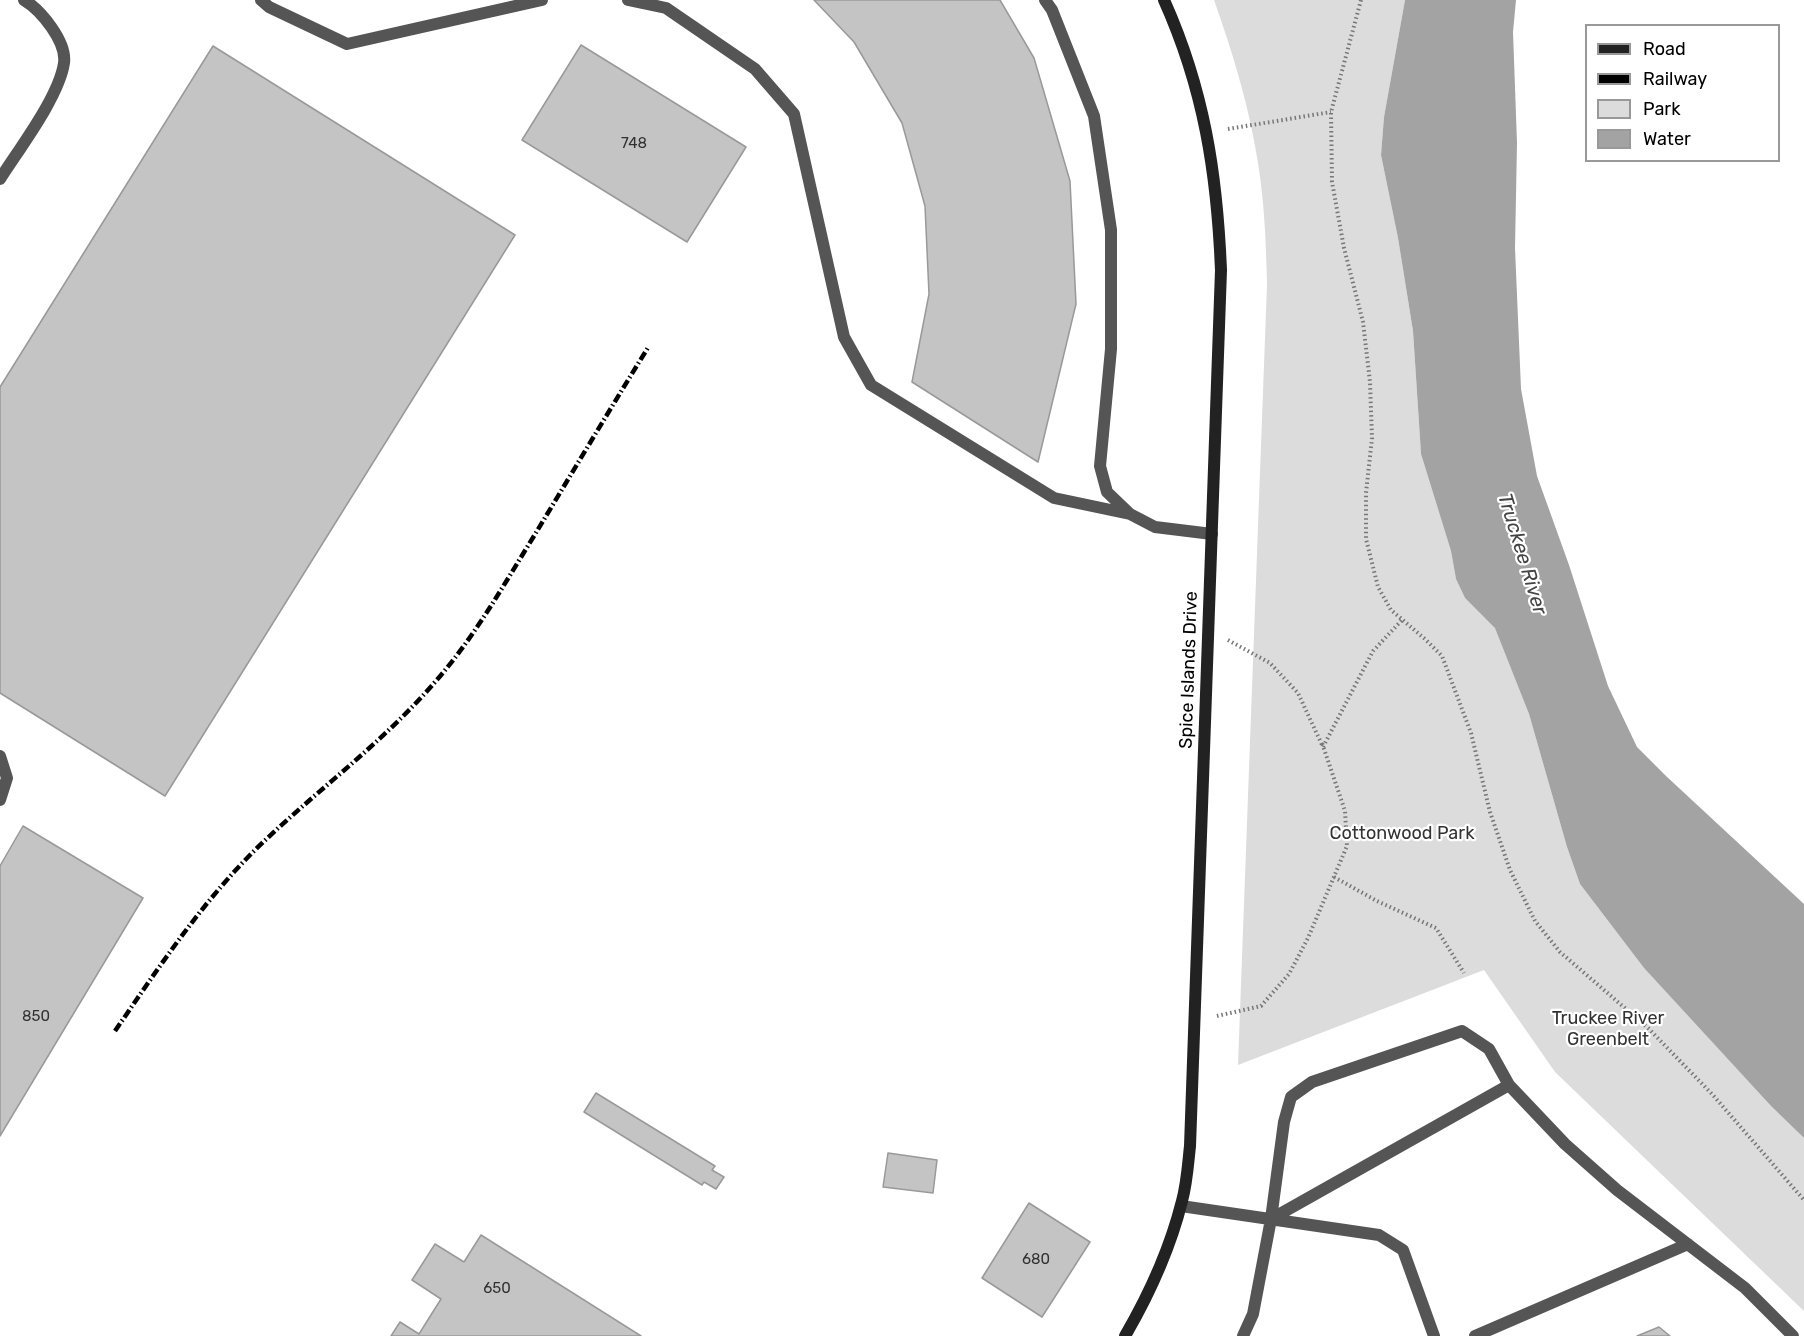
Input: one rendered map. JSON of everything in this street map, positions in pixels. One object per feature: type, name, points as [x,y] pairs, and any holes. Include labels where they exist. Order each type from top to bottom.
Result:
[{"type":"street","name":"Spice Islands Drive","points":[[1125,1336],[1145,1300],[1167,1251],[1180,1206],[1190,1146],[1221,270],[1213,161],[1186,55],[1164,0]]},
{"type":"lane","points":[[0,180],[54,93],[65,61],[57,33],[35,7],[24,0]]},
{"type":"lane","points":[[261,0],[269,7],[347,44],[542,0]]},
{"type":"lane","points":[[628,0],[666,8],[745,62],[755,69],[794,114],[844,337],[871,385],[1054,498],[1130,514],[1155,527],[1212,534]]},
{"type":"lane","points":[[1045,0],[1052,10],[1094,116],[1111,230],[1111,349],[1100,466],[1107,492],[1130,514]]},
{"type":"lane","points":[[0,756],[7,778],[0,800]]},
{"type":"lane","points":[[1243,1336],[1253,1314],[1272,1219],[1284,1122],[1291,1097],[1312,1082],[1462,1031],[1489,1049],[1509,1085],[1565,1144],[1617,1190],[1745,1288],[1793,1336]]},
{"type":"lane","points":[[1272,1219],[1509,1085]]},
{"type":"lane","points":[[1180,1206],[1379,1235],[1403,1250],[1434,1336]]},
{"type":"lane","points":[[1475,1336],[1688,1244]]},
{"type":"path","points":[[1361,0],[1331,112],[1332,182],[1344,248],[1362,322],[1370,381],[1372,438],[1366,493],[1366,539],[1378,587],[1391,610],[1442,657],[1471,733],[1490,812],[1510,870],[1535,921],[1560,952],[1648,1028],[1712,1094],[1804,1200]]},
{"type":"path","points":[[1206,133],[1331,112]]},
{"type":"path","points":[[1322,743],[1323,747],[1373,651],[1402,620]]},
{"type":"path","points":[[1195,1021],[1261,1006],[1276,990],[1288,974],[1308,938],[1347,846],[1345,811],[1322,743],[1298,693],[1270,663],[1208,630]]},
{"type":"path","points":[[1334,877],[1377,901],[1436,927],[1464,973]]},
{"type":"green space","name":"Cottonwood Park","points":[[1214,0],[1405,0],[1384,117],[1381,155],[1398,238],[1413,331],[1421,454],[1451,551],[1456,579],[1465,598],[1495,627],[1529,714],[1567,847],[1580,884],[1644,968],[1771,1106],[1804,1138],[1804,1311],[1555,1072],[1484,970],[1238,1065],[1267,284],[1261,180],[1255,146],[1237,72]]},
{"type":"water","name":"Truckee River","points":[[1405,0],[1516,0],[1513,32],[1517,143],[1515,248],[1521,389],[1537,476],[1569,565],[1608,686],[1637,747],[1804,904],[1804,1138],[1771,1106],[1644,968],[1580,884],[1567,847],[1529,714],[1495,628],[1465,598],[1456,579],[1451,551],[1421,454],[1413,331],[1398,238],[1381,155],[1384,117]]},
{"type":"building","points":[[814,0],[1000,0],[1034,58],[1070,181],[1076,304],[1038,462],[912,382],[929,294],[925,206],[902,123],[854,42]]},
{"type":"building","points":[[581,45],[746,147],[687,242],[522,140]]},
{"type":"building","points":[[213,46],[515,235],[165,796],[0,693],[0,387]]},
{"type":"building","points":[[23,826],[143,898],[0,1136],[0,866]]},
{"type":"building","points":[[596,1093],[715,1166],[712,1170],[724,1177],[716,1189],[704,1182],[702,1185],[584,1112]]},
{"type":"building","points":[[888,1153],[937,1160],[933,1193],[883,1187]]},
{"type":"building","points":[[1029,1203],[1090,1242],[1042,1317],[982,1278]]},
{"type":"building","points":[[481,1235],[641,1336],[391,1336],[400,1322],[419,1334],[441,1299],[412,1280],[435,1244],[464,1262]]},
{"type":"building","points":[[1659,1327],[1670,1336],[1637,1336]]},
{"type":"railway","points":[[115,1031],[179,940],[231,875],[273,833],[391,728],[449,665],[499,593],[649,346]]},
{"type":"park label","name":"Truckee River Greenbelt","points":[[1608,1029]]}]
